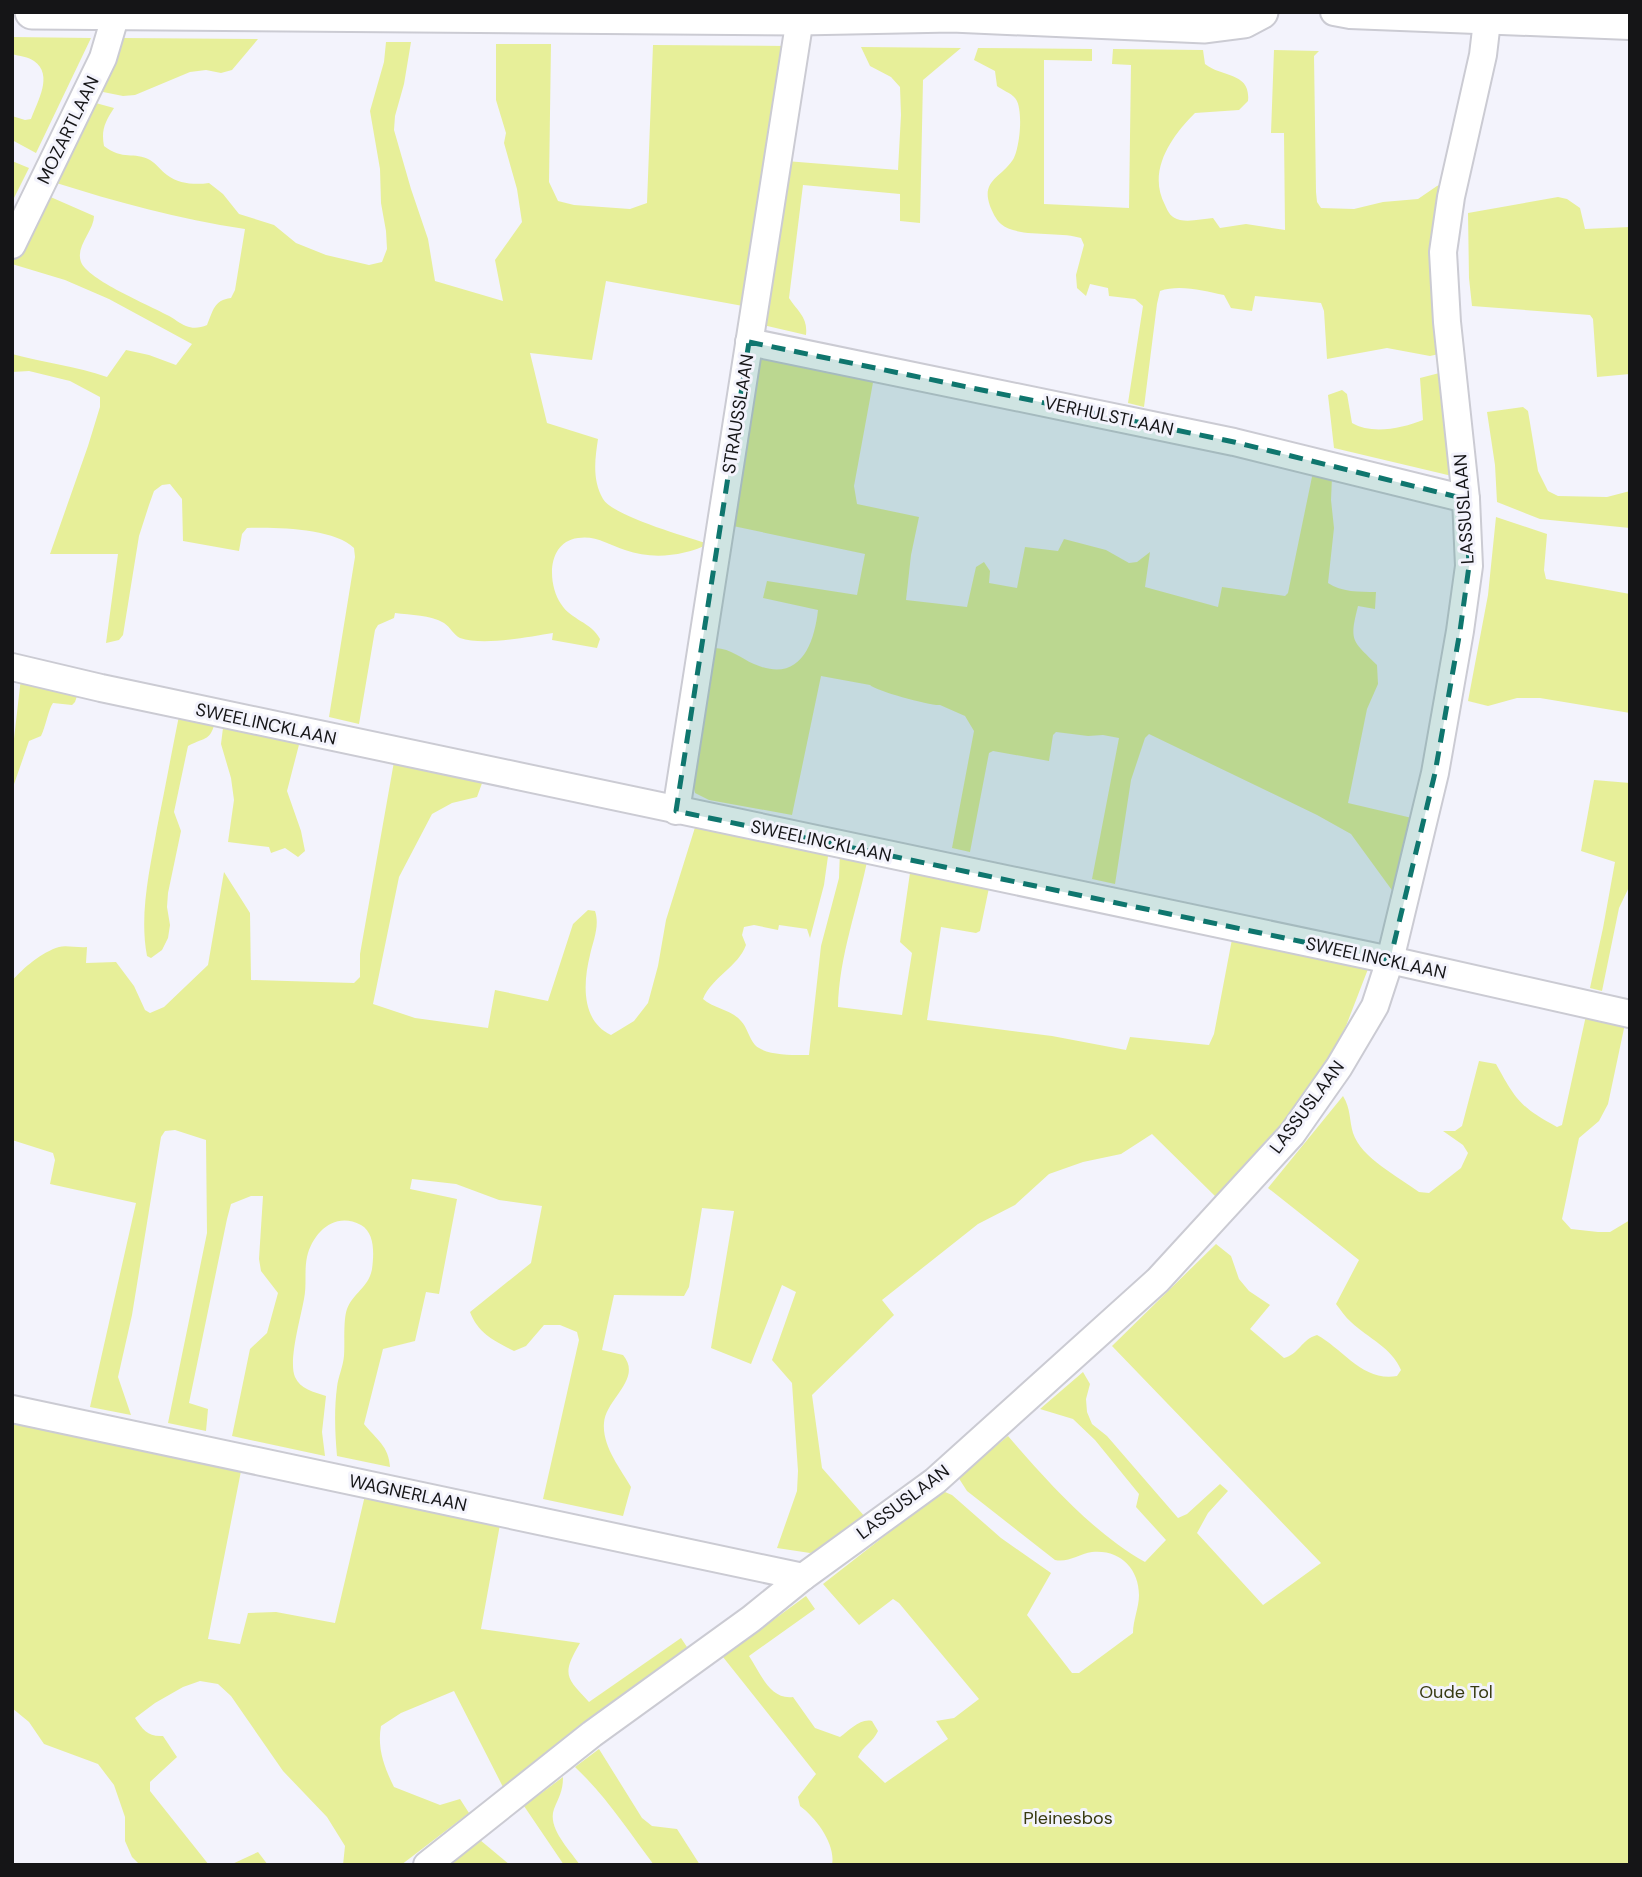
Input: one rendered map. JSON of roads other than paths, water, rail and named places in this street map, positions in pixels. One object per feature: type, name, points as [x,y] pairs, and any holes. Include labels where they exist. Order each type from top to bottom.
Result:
[{"type":"main road","points":[[32,12],[800,18],[952,15],[1205,26],[1244,21],[1261,12]]},
{"type":"street","points":[[1334,12],[1350,15],[1630,26]]},
{"type":"street","name":"MOZARTLAAN","points":[[12,245],[103,58],[116,14]]},
{"type":"street","name":"STRAUSSLAAN","points":[[676,811],[800,18]]},
{"type":"street","name":"LASSUSLAAN","points":[[427,1865],[592,1734],[935,1481],[1158,1280],[1292,1134],[1339,1067],[1375,1006],[1390,960],[1436,772],[1469,566],[1466,499],[1447,322],[1443,251],[1451,197],[1483,55],[1487,21]]},
{"type":"street","name":"VERHULSTLAAN","points":[[749,342],[1234,442],[1466,499]]},
{"type":"street","name":"SWEELINCKLAAN","points":[[12,667],[676,811],[1390,960],[1630,1014]]},
{"type":"street","name":"WAGNERLAAN","points":[[12,1409],[803,1577]]},
{"type":"park label","name":"Oude Tol","points":[[1456,1692]]},
{"type":"park label","name":"Pleinesbos","points":[[1068,1818]]}]
